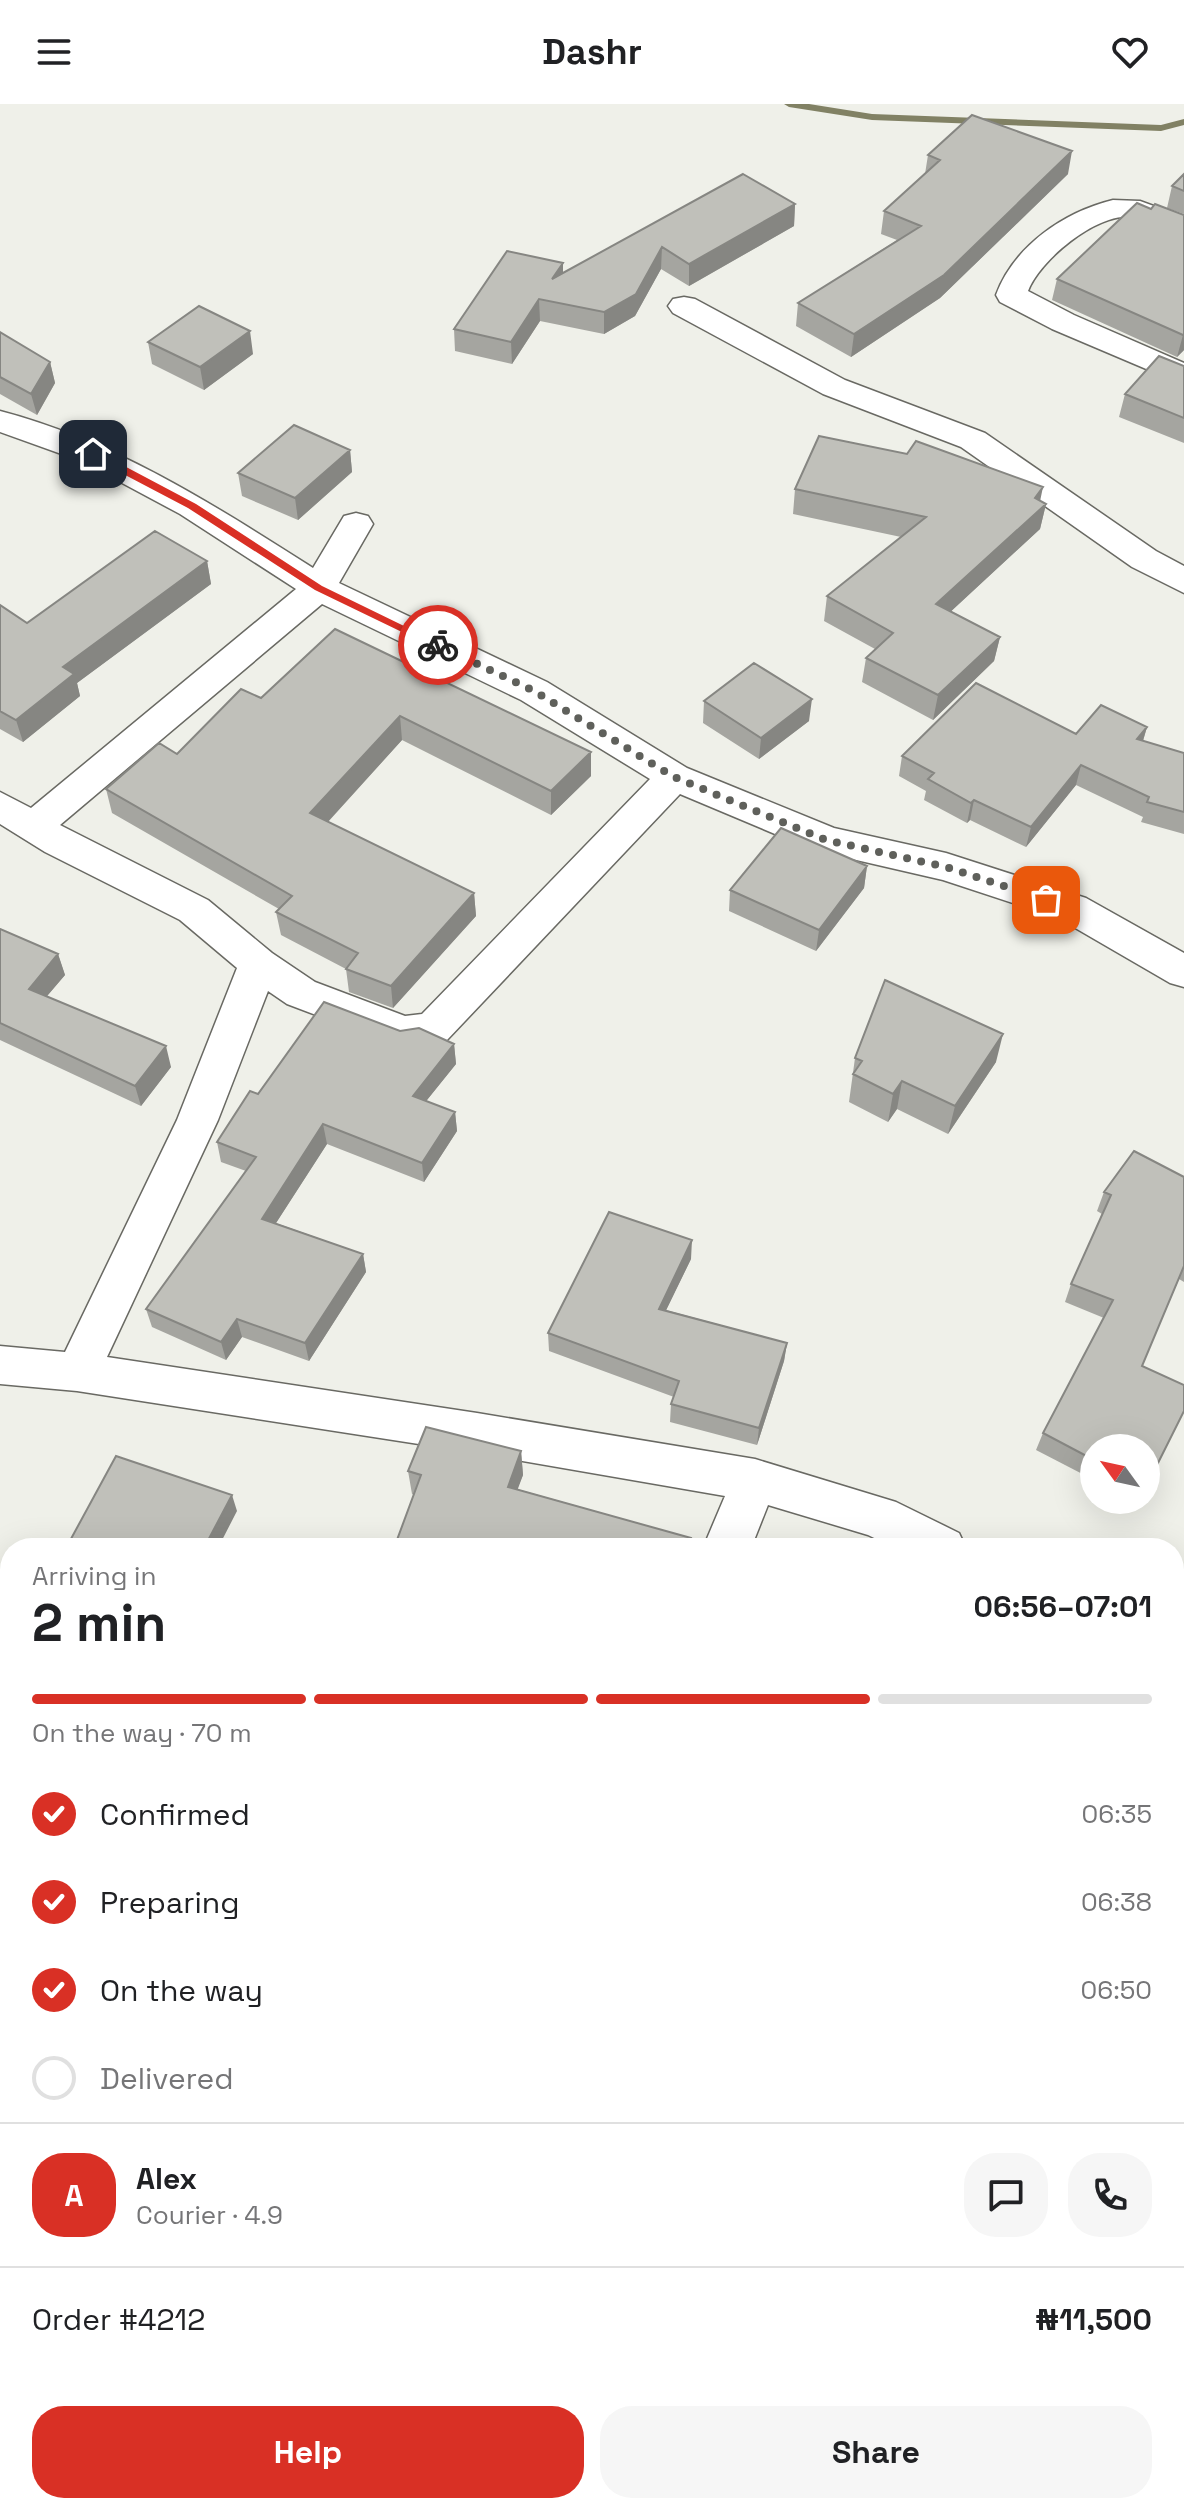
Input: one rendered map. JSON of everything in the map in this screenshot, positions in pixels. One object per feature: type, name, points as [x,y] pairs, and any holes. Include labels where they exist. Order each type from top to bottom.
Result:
[{"type":"street","points":[[1184,228],[1150,212],[1115,208],[1086,218],[1047,246],[1013,283],[1011,295],[1063,322],[1184,375]]},
{"type":"street","points":[[684,306],[834,387],[973,440],[1144,559],[1184,581]]},
{"type":"street","points":[[0,421],[93,454],[192,506],[319,588],[534,691],[674,777],[826,840],[946,867],[1072,908],[1184,972]]},
{"type":"street","points":[[356,524],[319,588],[16,817],[194,910],[258,964],[301,993],[403,1032],[433,1029],[674,777]]},
{"type":"street","points":[[77,1372],[198,1125],[235,1035],[258,964]]},
{"type":"street","points":[[0,1365],[77,1372],[477,1433],[755,1480],[879,1517],[922,1538]]},
{"type":"street","points":[[731,1538],[755,1480]]},
{"type":"building","points":[[972,115],[1072,151],[944,275],[854,334],[798,303],[921,226],[884,211],[940,160],[928,155]]},
{"type":"building","points":[[743,174],[795,204],[689,264],[662,247],[636,294],[604,312],[539,299],[511,342],[454,329],[507,251],[563,263],[552,279]]},
{"type":"building","points":[[1184,174],[1184,191],[1172,186]]},
{"type":"building","points":[[1137,203],[1151,209],[1155,204],[1184,215],[1183,335],[1057,279]]},
{"type":"building","points":[[199,306],[250,331],[200,367],[148,342]]},
{"type":"building","points":[[0,332],[50,362],[31,394],[0,377]]},
{"type":"building","points":[[1159,356],[1184,366],[1184,418],[1125,394]]},
{"type":"building","points":[[294,425],[350,450],[295,498],[238,473]]},
{"type":"building","points":[[819,436],[907,454],[916,441],[1043,487],[1035,498],[1046,504],[936,604],[1000,637],[938,695],[866,658],[893,633],[827,596],[926,517],[795,489]]},
{"type":"building","points":[[155,531],[207,561],[63,667],[74,674],[16,720],[0,711],[0,605],[27,623]]},
{"type":"building","points":[[335,629],[591,752],[551,791],[400,716],[310,813],[474,893],[391,986],[346,969],[358,953],[276,912],[292,896],[106,789],[159,743],[177,754],[241,689],[261,698]]},
{"type":"building","points":[[754,663],[812,699],[761,738],[704,701]]},
{"type":"building","points":[[976,683],[1076,734],[1101,705],[1147,727],[1137,739],[1184,753],[1184,812],[1147,802],[1149,797],[1081,765],[1031,827],[974,800],[971,803],[928,779],[934,773],[902,756]]},
{"type":"building","points":[[781,828],[867,866],[819,930],[730,890]]},
{"type":"building","points":[[0,929],[58,954],[29,989],[166,1046],[135,1086],[0,1023]]},
{"type":"building","points":[[885,980],[1003,1034],[955,1106],[902,1081],[893,1094],[853,1074],[862,1061],[855,1058]]},
{"type":"building","points":[[324,1002],[400,1031],[419,1028],[454,1044],[413,1096],[455,1112],[422,1163],[323,1124],[262,1219],[363,1254],[305,1343],[237,1319],[221,1342],[146,1309],[256,1157],[217,1142],[250,1091],[258,1094]]},
{"type":"building","points":[[1134,1151],[1184,1177],[1184,1266],[1142,1366],[1184,1385],[1184,1411],[1160,1459],[1160,1434],[1080,1434],[1080,1453],[1043,1433],[1113,1300],[1071,1284],[1111,1195],[1104,1192]]},
{"type":"building","points":[[609,1212],[692,1240],[659,1309],[787,1343],[759,1428],[671,1404],[679,1381],[548,1333]]},
{"type":"building","points":[[426,1427],[521,1451],[508,1487],[691,1538],[398,1538],[421,1475],[408,1471]]},
{"type":"building","points":[[116,1456],[232,1495],[209,1538],[71,1538]]},
{"type":"waterway","points":[[789,104],[872,117],[1161,128],[1184,122]]},
{"type":"way so far","points":[[438,645],[534,691],[674,777],[826,840],[946,867],[1046,900]]},
{"type":"route","points":[[93,454],[192,506],[319,588],[438,645]]}]
